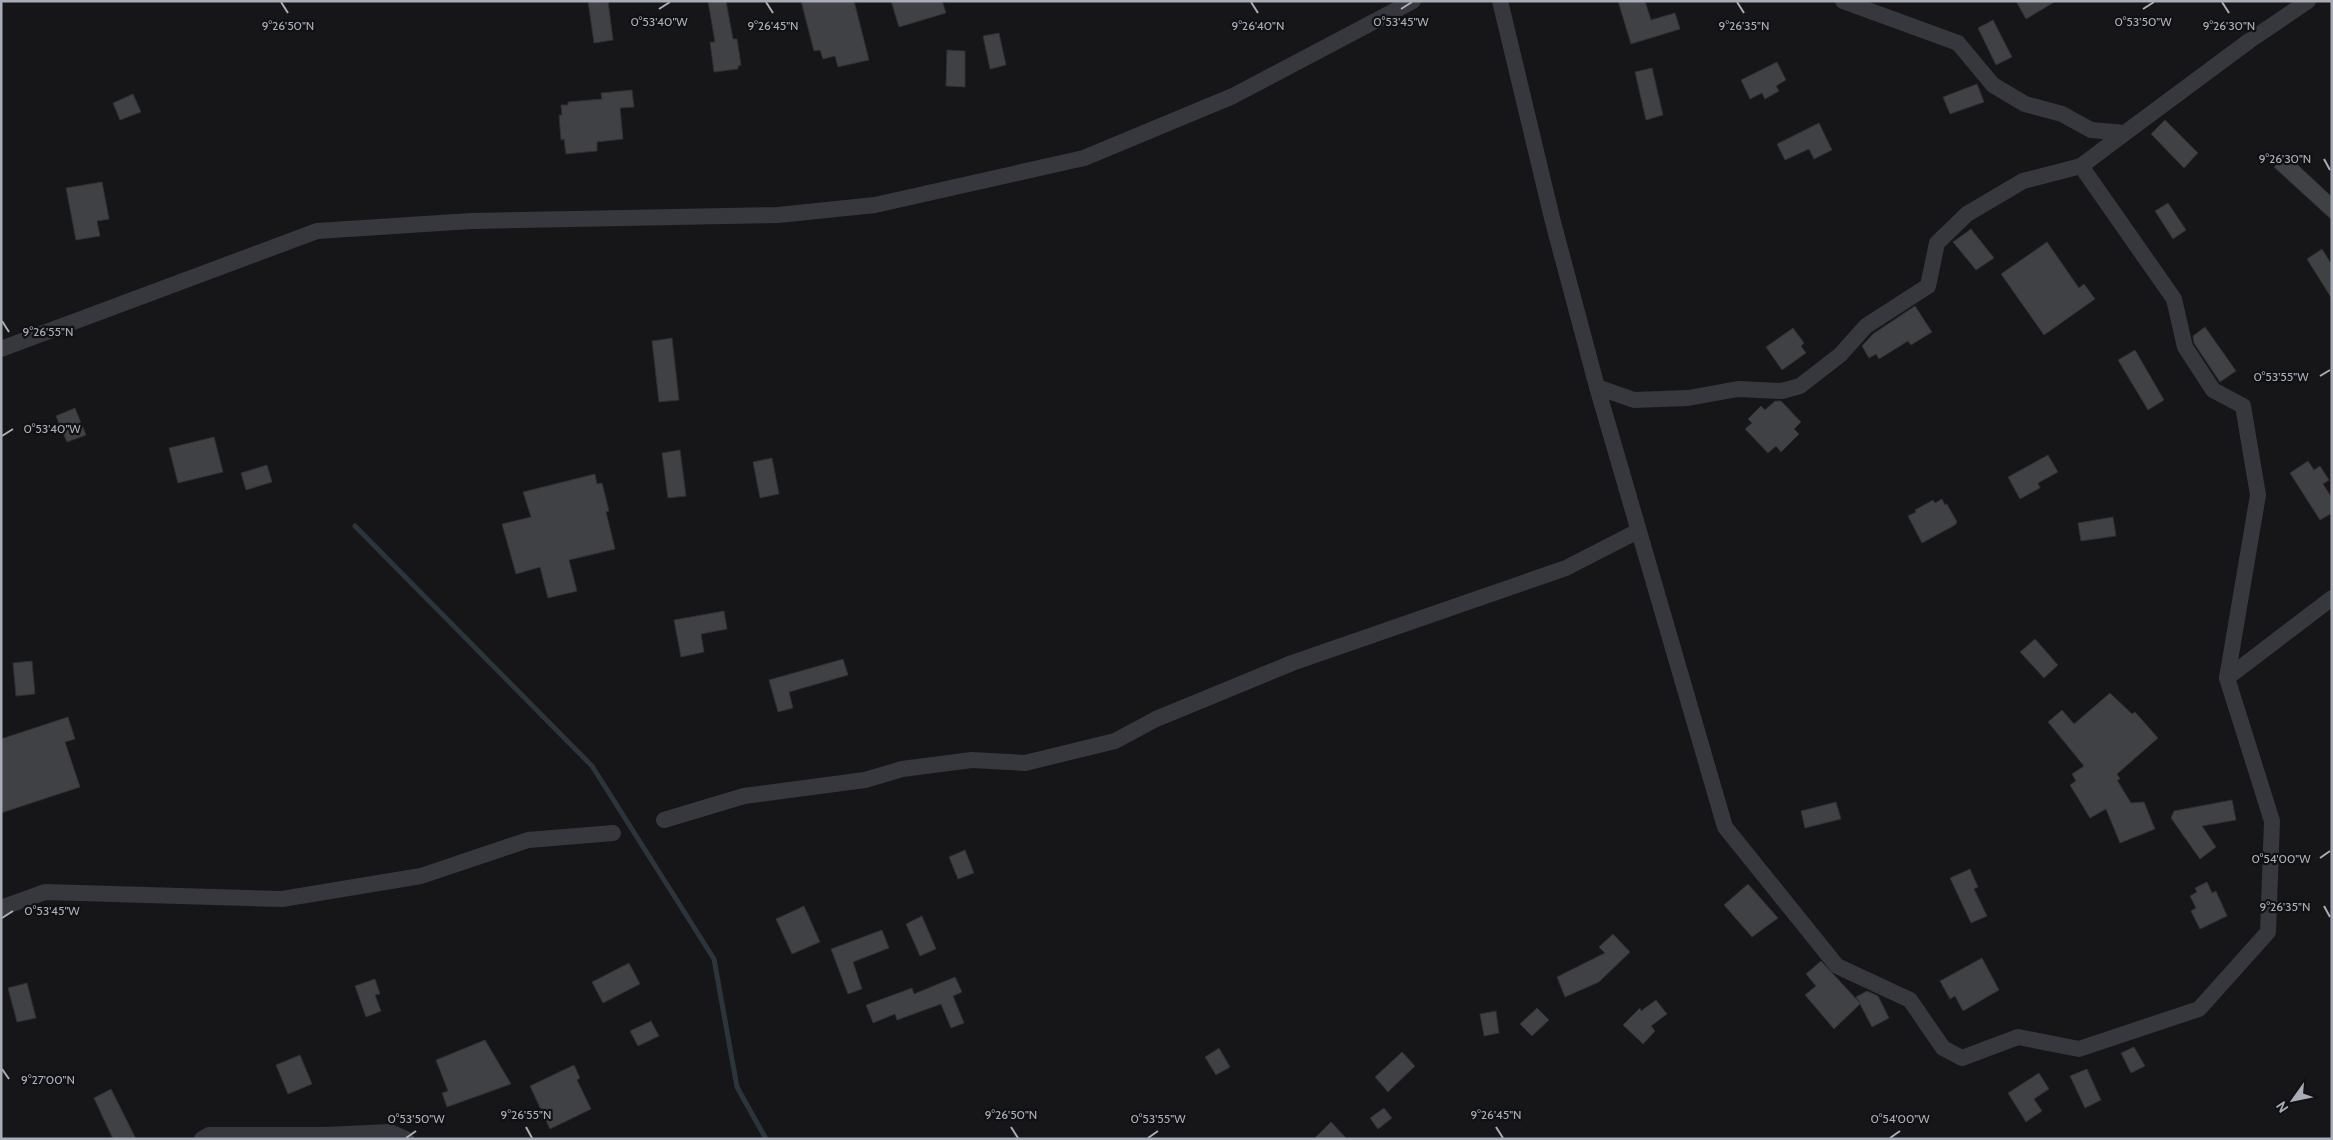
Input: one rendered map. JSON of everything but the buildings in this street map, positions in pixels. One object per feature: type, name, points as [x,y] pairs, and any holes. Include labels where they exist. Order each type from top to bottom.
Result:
[{"type":"street","points":[[1,348],[317,231],[471,221],[778,215],[875,205],[1084,158],[1233,96],[1413,1]]},
{"type":"street","points":[[1500,1],[1597,387],[1725,827],[1836,966],[1910,1000],[1943,1048],[1962,1058],[2018,1037],[2079,1049],[2199,1009],[2268,932],[2272,821],[2227,678],[2258,494],[2243,406],[2213,390],[2185,347],[2174,299],[2081,166]]},
{"type":"street","points":[[1843,1],[1958,43],[1993,85],[2025,104],[2062,114],[2091,130],[2125,133]]},
{"type":"street","points":[[1597,387],[1634,400],[1688,398],[1738,389],[1782,391],[1800,386],[1840,355],[1866,326],[1928,286],[1937,243],[1967,214],[2023,181],[2081,166],[2249,41],[2308,1]]},
{"type":"street","points":[[664,820],[744,796],[865,780],[902,768],[972,760],[1025,763],[1115,742],[1156,719],[1292,663],[1566,568],[1638,531]]},
{"type":"street","points":[[2227,678],[2332,598]]},
{"type":"street","points":[[1,908],[45,892],[282,899],[421,876],[528,840],[613,833]]},
{"type":"street","points":[[202,1139],[209,1135],[325,1135],[390,1132],[406,1139]]},
{"type":"waterway","points":[[355,526],[592,766],[714,959],[737,1087],[766,1139]]}]
